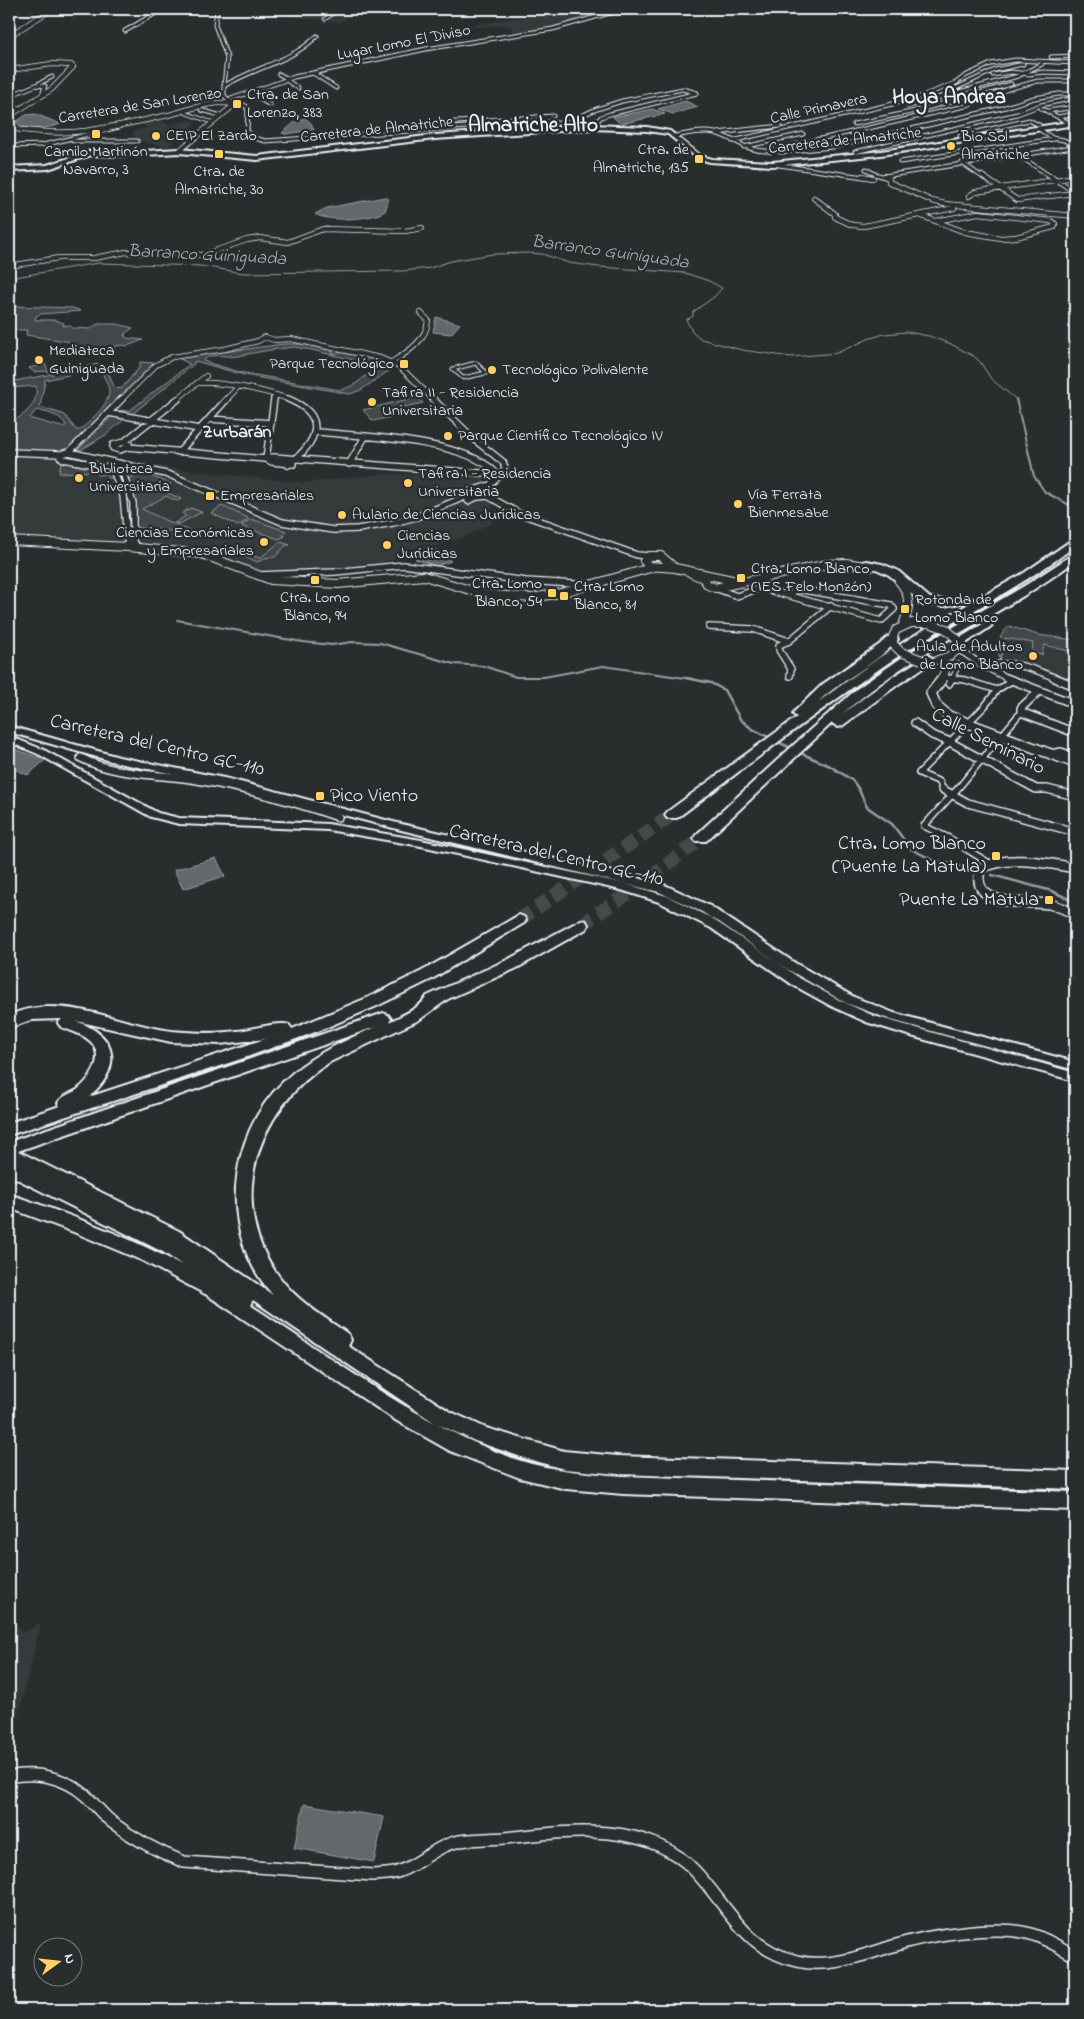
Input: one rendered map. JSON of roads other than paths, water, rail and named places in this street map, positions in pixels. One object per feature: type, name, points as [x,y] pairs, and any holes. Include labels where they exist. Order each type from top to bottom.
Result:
[{"type":"highway","points":[[672,815],[908,644],[1028,575],[1057,552],[1075,534]]},
{"type":"highway","points":[[924,623],[1027,569],[1075,541]]},
{"type":"highway","points":[[701,838],[743,801],[800,744],[825,732],[887,673],[920,651],[1044,578],[1074,557]]},
{"type":"highway","points":[[862,564],[890,570],[902,578],[921,598],[929,601],[946,602],[967,599]]},
{"type":"highway","points":[[958,644],[969,634],[1025,601],[1038,590],[1044,578]]},
{"type":"highway","points":[[792,729],[798,715],[827,687],[893,642]]},
{"type":"highway","points":[[854,705],[925,660]]},
{"type":"highway","points":[[13,1125],[239,1054],[313,1027],[372,1002],[427,975],[519,920]]},
{"type":"highway","points":[[404,1415],[329,1357],[169,1246],[19,1169],[12,1149],[367,1025],[442,996],[512,964],[581,925]]},
{"type":"highway","points":[[442,996],[414,1016],[350,1044],[312,1066],[291,1083],[271,1107],[257,1131],[243,1178],[243,1204],[247,1229],[256,1255],[275,1285],[321,1324],[396,1378],[482,1435]]},
{"type":"highway","points":[[9,1022],[30,1014],[54,1013],[72,1015],[156,1034],[205,1039],[256,1035],[293,1027],[313,1027]]},
{"type":"highway","points":[[9,1030],[40,1021],[61,1021],[82,1027],[94,1034],[103,1046],[106,1060],[101,1076],[89,1090],[75,1099],[13,1125]]},
{"type":"highway","points":[[19,1169],[174,1236],[442,1417],[482,1435],[524,1449],[564,1460],[618,1465],[1075,1480]]},
{"type":"highway","points":[[9,1201],[82,1228],[149,1256],[213,1290],[404,1415],[457,1445],[520,1468],[566,1480],[623,1485],[1075,1500]]},
{"type":"main road","name":"Carretera de Almatriche","points":[[9,169],[48,167],[91,154],[179,151],[195,154],[257,158],[435,137],[535,132],[592,126],[647,129],[675,136],[699,157],[712,161],[772,164],[869,151],[881,153],[1039,127],[1073,124]]},
{"type":"main road","name":"Carretera del Centro GC-110","points":[[9,729],[118,760],[229,782],[412,830],[631,880],[663,890],[706,909],[791,966],[850,1000],[891,1016],[1075,1066]]},
{"type":"main road","name":"Carretera del Centro GC-110","points":[[9,739],[41,752],[155,815],[179,820],[206,822],[328,827],[421,843],[622,887],[662,899],[715,925],[797,982],[835,1003],[870,1019],[1075,1077]]},
{"type":"street","points":[[9,36],[52,9]]},
{"type":"street","points":[[125,32],[163,9]]},
{"type":"street","points":[[217,9],[216,25],[227,57],[224,75],[224,97],[230,103],[235,102],[246,106],[249,114],[247,128],[250,134],[266,141],[538,122],[568,122],[592,126],[601,117],[610,114],[697,94],[687,89],[608,105],[573,118],[568,122]]},
{"type":"street","points":[[325,19],[339,9]]},
{"type":"street","name":"Lugar Lomo El Diviso","points":[[230,103],[231,99],[287,79],[432,48],[553,29],[624,9]]},
{"type":"street","points":[[224,86],[252,71],[301,52],[317,36]]},
{"type":"street","points":[[839,117],[844,120],[957,93],[1018,76],[1052,59],[1075,56]]},
{"type":"street","points":[[1052,59],[1075,63]]},
{"type":"street","name":"Calle Primavera","points":[[732,141],[908,101],[942,88],[991,64],[1011,60],[1052,59]]},
{"type":"street","points":[[950,90],[1002,68],[1026,63],[1042,64]]},
{"type":"street","name":"Carretera de San Lorenzo","points":[[9,70],[52,64],[71,65],[73,68],[64,80],[9,116]]},
{"type":"street","points":[[985,76],[1011,72],[1075,73]]},
{"type":"street","points":[[313,73],[336,88]]},
{"type":"street","points":[[279,74],[298,88]]},
{"type":"street","points":[[9,96],[52,77]]},
{"type":"street","points":[[865,129],[853,124],[967,97],[1000,86],[1038,80],[1075,81]]},
{"type":"street","points":[[768,151],[964,106],[1038,80]]},
{"type":"street","points":[[36,85],[45,86],[42,96]]},
{"type":"street","points":[[942,88],[967,97]]},
{"type":"street","points":[[249,93],[270,105]]},
{"type":"street","points":[[1073,124],[1041,108],[1074,97]]},
{"type":"street","points":[[716,133],[755,152],[833,148],[1002,108],[1034,98],[1074,97]]},
{"type":"street","points":[[855,152],[869,151],[1017,114],[1041,105],[1074,97]]},
{"type":"street","name":"Carretera de San Lorenzo","points":[[9,128],[29,132],[55,133],[119,126],[214,104],[230,103],[234,105],[233,108],[179,151]]},
{"type":"street","points":[[1048,112],[1075,107]]},
{"type":"street","points":[[201,110],[219,116]]},
{"type":"street","points":[[186,113],[211,122]]},
{"type":"street","points":[[1058,117],[1075,114]]},
{"type":"street","points":[[418,129],[410,125],[553,116],[538,122]]},
{"type":"street","points":[[866,169],[875,175],[889,178],[1073,147],[1073,145],[1064,140],[1052,138],[1029,120],[960,136]]},
{"type":"street","points":[[9,146],[35,146],[139,123]]},
{"type":"street","points":[[675,136],[787,125]]},
{"type":"street","points":[[791,128],[816,140]]},
{"type":"street","points":[[744,147],[803,134]]},
{"type":"street","points":[[900,162],[1054,140],[1052,138]]},
{"type":"street","points":[[66,139],[137,141]]},
{"type":"street","points":[[1005,147],[1075,192]]},
{"type":"street","points":[[882,176],[1072,152]]},
{"type":"street","points":[[950,155],[1022,201],[1075,192]]},
{"type":"street","points":[[772,164],[873,178]]},
{"type":"street","points":[[969,196],[975,192],[1075,177]]},
{"type":"street","points":[[889,178],[889,182],[932,201],[958,206],[1075,216]]},
{"type":"street","points":[[814,198],[835,214],[834,217],[857,227],[958,206]]},
{"type":"street","points":[[919,214],[950,227],[980,236],[1012,238],[1048,229],[1054,227],[1055,224],[1051,221],[978,213],[936,221]]},
{"type":"street","points":[[9,266],[59,258],[94,258],[105,254],[126,252],[203,255],[247,240],[260,238],[288,242],[323,228],[405,231],[422,228]]},
{"type":"street","points":[[392,362],[412,347],[427,330],[428,320],[421,313]]},
{"type":"street","points":[[69,452],[156,365],[165,360],[258,341],[267,344],[274,340],[291,339],[392,362],[412,378],[475,440],[481,451],[499,463],[499,476],[486,488],[472,491],[475,496]]},
{"type":"street","points":[[476,363],[486,373],[463,378],[453,369],[461,367],[476,363]]},
{"type":"street","points":[[128,547],[128,514],[124,494],[109,453],[113,445],[124,442],[206,376]]},
{"type":"street","points":[[197,383],[211,382],[275,395],[302,406],[315,422],[317,432],[308,449],[288,465]]},
{"type":"street","points":[[179,452],[238,388]]},
{"type":"street","points":[[266,459],[275,395]]},
{"type":"street","points":[[110,413],[199,429]]},
{"type":"street","points":[[209,419],[271,423]]},
{"type":"street","points":[[111,462],[113,456],[120,450],[128,447],[266,459],[273,457],[491,473],[494,469],[490,465],[458,451],[317,432]]},
{"type":"street","points":[[349,464],[365,437]]},
{"type":"street","points":[[124,442],[129,444],[128,447]]},
{"type":"street","points":[[113,448],[120,450]]},
{"type":"street","points":[[9,452],[60,454],[69,452],[170,475],[254,516],[277,525],[292,529],[332,533],[367,532],[396,527],[475,496],[488,496],[518,513],[637,555],[644,563],[654,568],[675,568],[692,573],[740,581]]},
{"type":"street","points":[[60,454],[60,457],[64,459],[111,462]]},
{"type":"street","points":[[266,459],[288,465],[324,462]]},
{"type":"street","points":[[120,464],[133,503],[133,542],[139,549]]},
{"type":"street","points":[[125,480],[132,474],[147,470]]},
{"type":"street","points":[[486,488],[491,492],[488,496]]},
{"type":"street","points":[[120,547],[128,537]]},
{"type":"street","points":[[9,541],[128,547],[210,556],[270,580],[338,584],[424,576],[483,594],[531,598],[561,593],[590,585],[661,556],[675,568]]},
{"type":"street","points":[[715,588],[740,581],[828,564],[862,564],[878,569],[900,582],[909,594],[909,613],[904,625]]},
{"type":"street","points":[[255,575],[418,566],[526,581],[590,585]]},
{"type":"street","points":[[692,573],[703,578],[708,585],[737,596],[760,588],[789,597],[831,606],[881,621],[894,609],[891,605],[804,590],[794,590],[789,597]]},
{"type":"street","points":[[725,586],[730,594]]},
{"type":"street","points":[[790,676],[791,669],[779,650],[779,645],[789,640],[831,606]]},
{"type":"street","points":[[909,613],[924,623],[946,629],[972,660]]},
{"type":"street","points":[[924,623],[904,625],[896,630],[893,642],[901,652],[925,660],[943,676],[997,690]]},
{"type":"street","points":[[709,627],[753,629],[789,640]]},
{"type":"street","points":[[958,644],[947,658],[943,676],[931,693],[934,701],[949,716],[1075,764]]},
{"type":"street","points":[[925,660],[947,658],[972,660],[1013,680],[1075,704]]},
{"type":"street","points":[[950,684],[954,678],[955,669],[959,664]]},
{"type":"street","points":[[987,667],[992,664],[1023,666],[1070,684]]},
{"type":"street","points":[[1013,680],[997,690],[985,706],[919,773],[940,782],[942,790],[968,803],[1075,832]]},
{"type":"street","points":[[988,863],[947,836],[924,826],[982,760],[1000,735],[1021,712],[1021,708],[1039,691]]},
{"type":"street","points":[[1021,712],[1075,732]]},
{"type":"street","name":"Calle Seminario","points":[[915,723],[932,735],[950,742],[1036,789],[1047,789],[1075,796]]},
{"type":"street","points":[[1049,754],[1061,752],[1075,757]]},
{"type":"street","points":[[81,758],[90,764],[123,771],[182,778],[237,789],[312,808],[338,817]]},
{"type":"street","points":[[1075,868],[1018,862],[988,863],[980,869],[977,875],[980,886],[990,896],[1007,902],[1045,904],[1064,908],[1075,914]]},
{"type":"street","points":[[9,1777],[39,1774],[59,1779],[80,1791],[116,1826],[169,1856],[184,1862],[373,1875],[393,1874],[452,1842],[576,1831],[630,1837],[658,1844],[680,1858],[706,1884],[742,1931],[760,1946],[799,1962],[822,1962],[867,1955],[915,1939],[1002,1929],[1022,1930],[1048,1939],[1075,1956]]},
{"type":"waterway","name":"Barranco Guiniguada","points":[[9,278],[98,263],[201,266],[243,273],[403,271],[430,268],[451,261],[493,254],[542,254],[569,263],[685,273],[709,281],[722,288],[714,297],[693,312],[693,316],[686,320],[693,332],[701,339],[742,350],[791,357],[837,353],[884,334],[907,332],[929,336],[951,344],[975,357],[991,379],[1016,399]]},
{"type":"waterway","name":"Barranco Guiniguada","points":[[1016,399],[1034,476],[1045,492],[1075,508]]},
{"type":"waterway","points":[[177,620],[303,642],[332,645],[352,642],[380,643],[454,664],[484,666],[516,677],[544,677],[603,666],[688,678]]},
{"type":"waterway","points":[[688,678],[711,683],[724,690],[740,719],[752,729],[771,738]]},
{"type":"waterway","points":[[776,741],[793,749]]},
{"type":"waterway","points":[[798,752],[830,766],[852,780],[867,807],[892,824],[911,849],[933,860],[965,867]]},
{"type":"waterway","points":[[992,875],[1052,891],[1075,902]]},
{"type":"tunnel","points":[[519,920],[672,815]]},
{"type":"tunnel","points":[[581,925],[645,882],[701,838]]},
{"type":"place","name":"Ctra. de San Lorenzo, 383","points":[[237,104]]},
{"type":"place","name":"Camilo Martinón Navarro, 3","points":[[96,134]]},
{"type":"place","name":"CEIP El Zardo","points":[[156,136]]},
{"type":"place","name":"Bio Sol Almatriche","points":[[951,146]]},
{"type":"place","name":"Ctra. de Almatriche, 30","points":[[219,154]]},
{"type":"place","name":"Ctra. de Almatriche, 135","points":[[699,159]]},
{"type":"place","name":"Mediateca Guiniguada","points":[[39,360]]},
{"type":"place","name":"Parque Tecnológico","points":[[404,364]]},
{"type":"place","name":"Tecnológico Polivalente","points":[[492,370]]},
{"type":"place","name":"Tafira II - Residencia Universitaria","points":[[372,402]]},
{"type":"place","name":"Parque Científico Tecnológico IV","points":[[448,436]]},
{"type":"place","name":"Biblioteca Universitaria","points":[[79,478]]},
{"type":"place","name":"Tafira I - Residencia Universitaria","points":[[408,483]]},
{"type":"place","name":"Empresariales","points":[[210,496]]},
{"type":"place","name":"Vía Ferrata Bienmesabe","points":[[738,504]]},
{"type":"place","name":"Aulario de Ciencias Jurídicas","points":[[342,515]]},
{"type":"place","name":"Ciencias Económicas y Empresariales","points":[[264,542]]},
{"type":"place","name":"Ciencias Jurídicas","points":[[387,545]]},
{"type":"place","name":"Ctra. Lomo Blanco (IES Felo Monzón)","points":[[741,578]]},
{"type":"place","name":"Ctra. Lomo Blanco, 94","points":[[315,580]]},
{"type":"place","name":"Ctra. Lomo Blanco, 54","points":[[552,593]]},
{"type":"place","name":"Ctra. Lomo Blanco, 81","points":[[564,596]]},
{"type":"place","name":"Rotonda de Lomo Blanco","points":[[905,609]]},
{"type":"place","name":"Aula de Adultos de Lomo Blanco","points":[[1033,656]]},
{"type":"place","name":"Pico Viento","points":[[320,796]]},
{"type":"place","name":"Ctra. Lomo Blanco (Puente La Matula)","points":[[996,856]]},
{"type":"place","name":"Puente La Matula","points":[[1049,900]]},
{"type":"district","name":"Hoya Andrea","points":[[949,98]]},
{"type":"district","name":"Almatriche Alto","points":[[533,126]]},
{"type":"district","name":"Zurbarán","points":[[237,433]]}]
